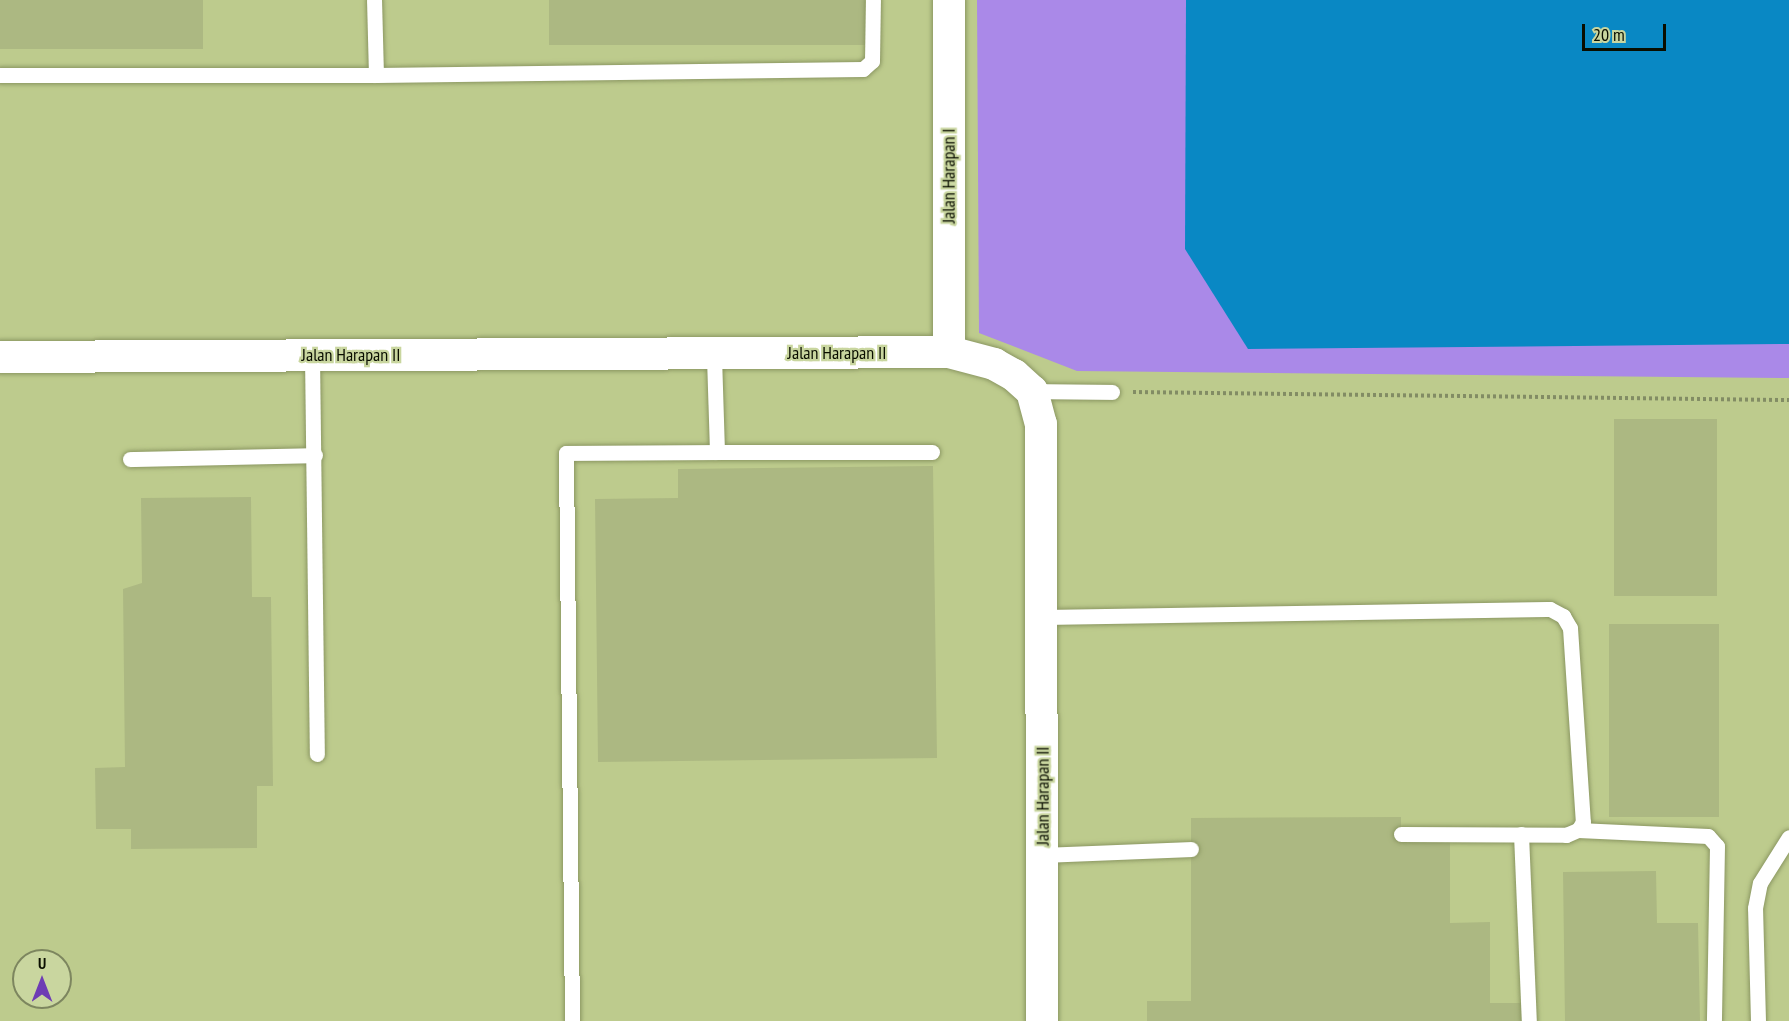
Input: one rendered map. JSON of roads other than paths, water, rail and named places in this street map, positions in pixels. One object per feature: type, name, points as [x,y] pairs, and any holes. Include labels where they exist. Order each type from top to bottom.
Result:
[{"type":"street","name":"Jalan Harapan I","points":[[949,0],[949,352]]},
{"type":"street","name":"Jalan Harapan II","points":[[0,357],[949,352],[994,364],[1032,391],[1041,424],[1042,1021]]},
{"type":"lane","points":[[374,0],[376,75]]},
{"type":"lane","points":[[0,75],[376,75],[863,69],[872,61],[873,0]]},
{"type":"lane","points":[[714,354],[717,452]]},
{"type":"lane","points":[[312,355],[315,455],[316,754]]},
{"type":"lane","points":[[1032,391],[1112,392]]},
{"type":"lane","points":[[572,1021],[566,453],[932,452]]},
{"type":"lane","points":[[130,459],[315,455]]},
{"type":"lane","points":[[1043,616],[1550,609],[1563,616],[1570,628],[1582,822],[1578,830]]},
{"type":"lane","points":[[1401,834],[1566,835],[1578,830],[1694,833],[1708,836],[1716,846],[1714,1021]]},
{"type":"lane","points":[[1521,834],[1529,1021]]},
{"type":"lane","points":[[1758,1021],[1755,908],[1760,883],[1789,837]]},
{"type":"lane","points":[[1043,855],[1191,849]]},
{"type":"water","points":[[1186,0],[1789,0],[1789,344],[1248,349],[1185,249]]}]
